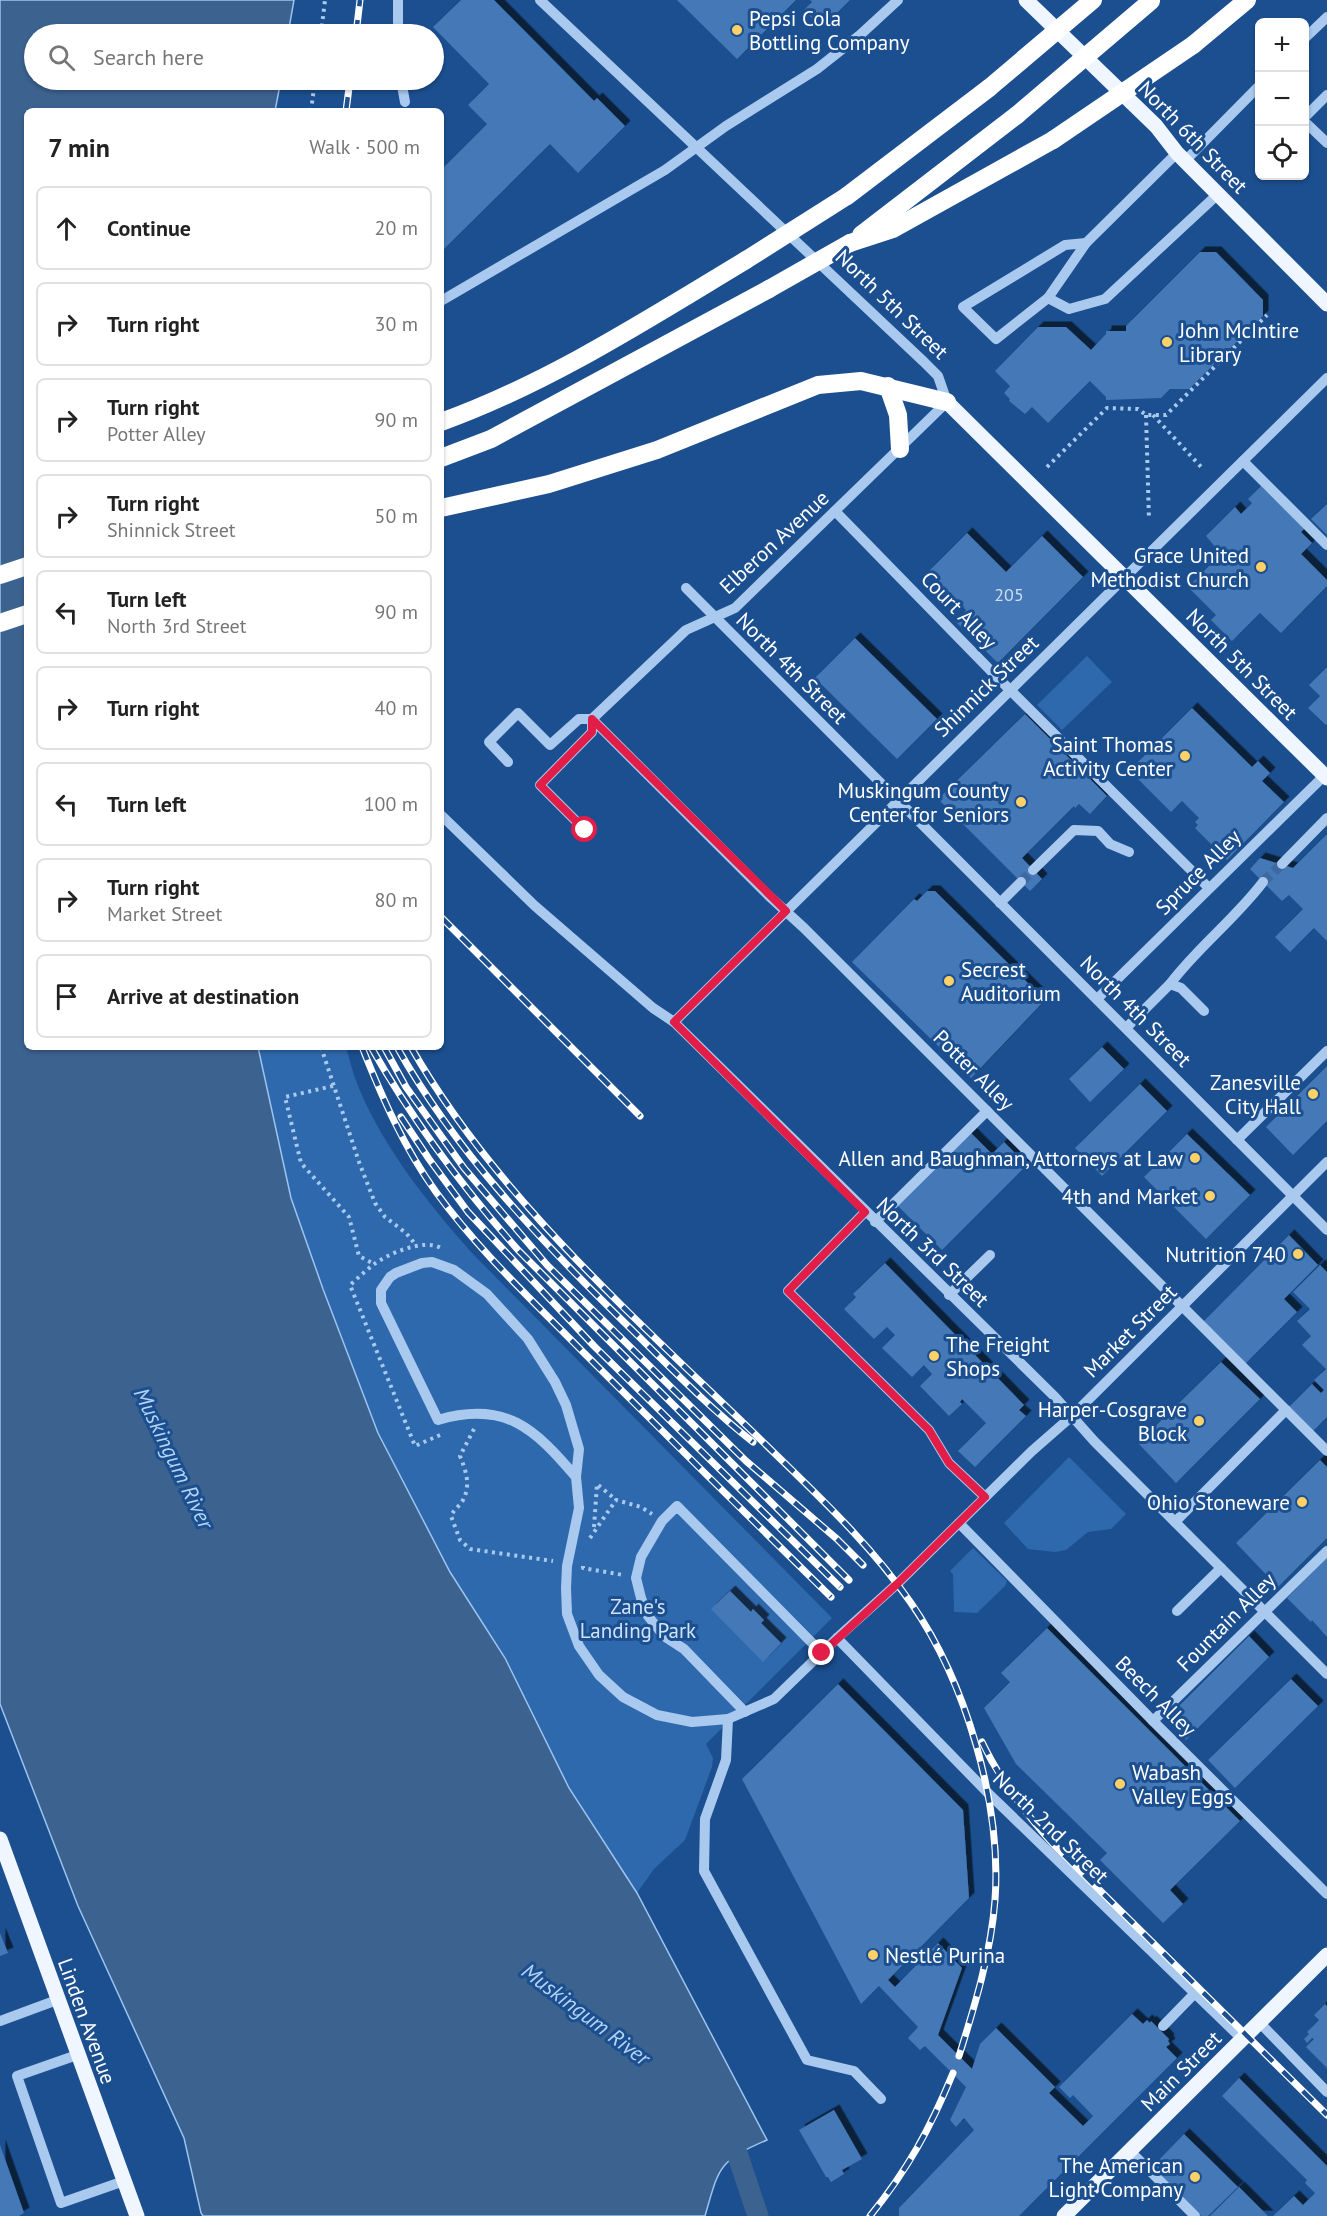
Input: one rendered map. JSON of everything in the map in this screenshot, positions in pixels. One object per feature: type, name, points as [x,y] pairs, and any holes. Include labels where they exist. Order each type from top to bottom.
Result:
[{"type":"highway","points":[[444,421],[480,408],[603,346],[847,196],[989,88],[1093,0]]},
{"type":"highway","points":[[444,457],[491,439],[850,243],[1017,115],[1151,0]]},
{"type":"highway","points":[[850,243],[893,229],[1053,140],[1193,45],[1247,0]]},
{"type":"highway","points":[[444,507],[549,484],[657,450],[818,385],[861,381],[947,402]]},
{"type":"highway","points":[[888,386],[898,415],[900,449]]},
{"type":"highway","points":[[0,575],[24,567]]},
{"type":"highway","points":[[0,623],[24,615]]},
{"type":"main road","name":"North 6th Street","points":[[1026,0],[1155,126],[1181,157],[1327,304]]},
{"type":"main road","name":"North 5th Street","points":[[947,402],[1326,775]]},
{"type":"main road","name":"Linden Avenue","points":[[0,1839],[137,2216]]},
{"type":"main road","name":"Main Street","points":[[1064,2216],[1327,1954]]},
{"type":"street","points":[[398,0],[398,24]]},
{"type":"street","name":"North 5th Street","points":[[540,0],[938,376],[947,402]]},
{"type":"street","points":[[444,299],[665,170],[697,146],[817,69],[860,35],[898,0]]},
{"type":"street","points":[[1309,35],[1327,17]]},
{"type":"street","points":[[403,90],[405,102]]},
{"type":"street","points":[[1086,243],[1065,245],[963,307],[996,339],[1048,298],[1086,243],[1151,181],[1255,90]]},
{"type":"street","points":[[1309,114],[1327,94]]},
{"type":"street","points":[[1309,123],[1327,143]]},
{"type":"street","points":[[1048,298],[1069,309],[1105,299],[1218,194]]},
{"type":"street","name":"Shinnick Street","points":[[674,1022],[1327,378]]},
{"type":"street","name":"Elberon Avenue","points":[[592,719],[687,630],[735,608],[947,402]]},
{"type":"street","points":[[1243,461],[1327,545]]},
{"type":"street","name":"Court Alley","points":[[835,511],[1010,690],[1209,888]]},
{"type":"street","name":"North 4th Street","points":[[686,588],[1327,1230]]},
{"type":"street","points":[[508,762],[489,742],[518,713],[550,745],[579,719],[592,719],[592,732],[540,785],[585,830]]},
{"type":"street","name":"Potter Alley","points":[[592,719],[1327,1451]]},
{"type":"street","name":"Spruce Alley","points":[[1097,999],[1326,775]]},
{"type":"street","name":"North 3rd Street","points":[[444,818],[535,906],[674,1022],[1072,1416],[1327,1674]]},
{"type":"street","points":[[1282,864],[1327,818]]},
{"type":"street","points":[[1033,870],[1074,830],[1098,831],[1110,844],[1129,852]]},
{"type":"street","points":[[1000,903],[1021,882]]},
{"type":"street","points":[[1126,1028],[1246,904],[1263,882]]},
{"type":"street","points":[[1170,984],[1181,988],[1204,1011]]},
{"type":"street","points":[[1237,1140],[1327,1051]]},
{"type":"street","points":[[875,1222],[987,1111]]},
{"type":"street","name":"Market Street","points":[[422,1263],[441,1264],[472,1282],[487,1294],[528,1339],[555,1382],[574,1428],[579,1449],[576,1478],[579,1508],[567,1566],[567,1614],[579,1646],[590,1663],[598,1674],[623,1697],[657,1715],[692,1722],[728,1719],[774,1699],[897,1584],[1032,1451],[1072,1416],[1327,1162]]},
{"type":"street","points":[[865,1212],[788,1291],[929,1430],[949,1463],[985,1497]]},
{"type":"street","points":[[949,1295],[990,1255]]},
{"type":"street","points":[[422,1263],[390,1277],[381,1290],[381,1303],[438,1420],[463,1413],[512,1421],[535,1433],[576,1478]]},
{"type":"street","points":[[1175,1522],[1286,1410]]},
{"type":"street","points":[[745,1712],[684,1649],[664,1636],[648,1616],[641,1598],[636,1578],[641,1557],[662,1521],[677,1506],[822,1653]]},
{"type":"street","name":"Beech Alley","points":[[959,1523],[1327,1894]]},
{"type":"street","name":"Fountain Alley","points":[[1153,1721],[1327,1551]]},
{"type":"street","points":[[1177,1611],[1221,1568]]},
{"type":"street","name":"North 2nd Street","points":[[837,1638],[988,1794],[1242,2039]]},
{"type":"street","points":[[728,1719],[726,1760],[705,1819],[704,1870],[807,2060],[854,2071],[881,2099]]},
{"type":"street","points":[[1163,2026],[1195,1993]]},
{"type":"street","points":[[0,2021],[57,2000]]},
{"type":"street","points":[[1259,2022],[1327,2092]]},
{"type":"street","points":[[77,2055],[17,2076],[61,2203],[124,2181]]},
{"type":"street","points":[[1130,2151],[1195,2216]]},
{"type":"path","points":[[322,24],[326,0]]},
{"type":"path","points":[[312,108],[314,90]]},
{"type":"path","points":[[1047,466],[1107,408],[1138,409],[1146,415],[1166,415],[1267,315]]},
{"type":"path","points":[[1146,415],[1149,520]]},
{"type":"path","points":[[1153,415],[1203,469]]},
{"type":"path","points":[[322,1050],[375,1203],[386,1217],[406,1233],[416,1245],[422,1263]]},
{"type":"path","points":[[333,1086],[285,1097],[295,1147],[301,1163],[349,1217],[359,1256],[374,1264]]},
{"type":"path","points":[[475,1426],[460,1456],[467,1478],[466,1492],[464,1499],[451,1515],[460,1540],[470,1549],[553,1561]]},
{"type":"path","points":[[593,1530],[597,1484],[616,1500],[641,1507],[662,1521]]},
{"type":"path","points":[[587,1545],[593,1530],[616,1500]]},
{"type":"path","points":[[553,1569],[556,1554]]},
{"type":"path","points":[[583,1579],[585,1558]]},
{"type":"path","points":[[583,1568],[636,1578]]},
{"type":"green space","points":[[1087,656],[1112,682],[1062,730],[1037,705]]},
{"type":"green space","name":"Zane's Landing Park","points":[[259,1050],[347,1050],[358,1086],[381,1132],[423,1195],[472,1253],[832,1618],[706,1744],[713,1758],[712,1767],[685,1840],[654,1869],[637,1893],[569,1788],[505,1659],[450,1572],[378,1433],[291,1198]]},
{"type":"green space","points":[[1069,1457],[1126,1514],[1111,1529],[1088,1532],[1066,1550],[1055,1552],[1028,1549],[1004,1523]]},
{"type":"green space","points":[[973,1548],[1007,1581],[1005,1586],[977,1613],[954,1612],[953,1574],[950,1571]]},
{"type":"water","points":[[0,0],[294,0],[290,24],[24,24],[24,90],[279,90],[276,108],[24,108],[24,1050],[259,1050],[291,1198],[378,1433],[450,1572],[505,1658],[569,1788],[637,1893],[767,2140],[739,2154],[723,2168],[714,2186],[705,2216],[203,2216],[184,2138],[78,1906],[0,1704]]},
{"type":"building","points":[[461,0],[494,0],[594,101],[597,98],[625,126],[578,173],[550,144],[444,249],[444,167],[487,124],[468,105],[489,84],[444,38],[444,24],[436,24]]},
{"type":"building","name":"Pepsi Cola Bottling Company","points":[[677,0],[796,0],[737,59]]},
{"type":"building","name":"Pepsi Cola Bottling Company","points":[[810,0],[850,0],[822,28],[804,10],[812,2]]},
{"type":"building","name":"John McIntire Library","points":[[1200,252],[1216,252],[1263,300],[1263,316],[1189,389],[1170,389],[1161,398],[1106,400],[1106,397],[1090,381],[1048,423],[1032,407],[1025,414],[1009,401],[1010,399],[1004,393],[1010,386],[995,371],[1038,327],[1066,327],[1091,350],[1106,334],[1106,331],[1126,331],[1126,326]]},
{"type":"building","name":"Grace United Methodist Church","points":[[1261,486],[1304,529],[1301,532],[1312,543],[1301,554],[1327,580],[1327,586],[1281,633],[1260,613],[1232,641],[1211,620],[1216,615],[1188,587],[1221,554],[1206,536],[1235,507],[1241,514],[1252,503],[1248,499]]},
{"type":"building","points":[[1327,504],[1327,535],[1311,519]]},
{"type":"building","points":[[967,533],[1006,572],[1042,536],[1083,577],[998,663],[955,621],[966,610],[928,572]]},
{"type":"building","points":[[855,638],[937,719],[897,759],[815,678]]},
{"type":"building","points":[[1327,667],[1326,725],[1308,708],[1320,696],[1309,685]]},
{"type":"building","points":[[1192,708],[1252,767],[1258,761],[1270,773],[1262,781],[1284,802],[1227,860],[1195,828],[1198,825],[1195,822],[1199,818],[1182,801],[1171,812],[1132,773],[1139,765],[1137,763]]},
{"type":"building","name":"Muskingum County Center for Seniors","points":[[1025,714],[1107,796],[1090,814],[1079,804],[1075,808],[1074,806],[1022,858],[1042,879],[1030,891],[938,799]]},
{"type":"building","points":[[1327,834],[1327,941],[1314,928],[1290,952],[1275,937],[1303,909],[1289,895],[1282,901],[1250,869],[1260,858],[1293,868]]},
{"type":"building","name":"Secrest Auditorium","points":[[927,891],[935,891],[1045,1000],[971,1078],[852,962],[914,899],[917,901]]},
{"type":"building","points":[[1102,1047],[1124,1069],[1090,1102],[1069,1079]]},
{"type":"building","name":"Zanesville City Hall","points":[[1327,1066],[1327,1121],[1293,1155],[1266,1127]]},
{"type":"building","points":[[1140,1084],[1167,1111],[1102,1176],[1075,1148]]},
{"type":"building","points":[[971,1133],[992,1154],[1004,1142],[1027,1165],[942,1250],[898,1206]]},
{"type":"building","points":[[1187,1134],[1250,1195],[1206,1239],[1144,1177]]},
{"type":"building","points":[[1289,1235],[1318,1265],[1284,1299],[1297,1312],[1245,1364],[1203,1322]]},
{"type":"building","name":"The Freight Shops","points":[[885,1263],[1024,1405],[1019,1410],[1026,1416],[975,1467],[958,1451],[986,1423],[962,1399],[960,1402],[962,1404],[949,1416],[920,1386],[932,1374],[924,1365],[912,1377],[882,1348],[895,1335],[887,1327],[874,1339],[844,1309],[856,1297],[853,1294]]},
{"type":"building","points":[[1320,1265],[1327,1272],[1327,1417],[1313,1431],[1289,1407],[1312,1384],[1321,1393],[1324,1390],[1314,1380],[1326,1369],[1302,1345],[1311,1336],[1297,1321],[1310,1309],[1293,1292]]},
{"type":"building","name":"Harper-Cosgrave Block","points":[[1221,1362],[1260,1399],[1176,1483],[1138,1443]]},
{"type":"building","name":"Ohio Stoneware","points":[[1320,1460],[1327,1467],[1327,1538],[1278,1587],[1236,1543]]},
{"type":"building","points":[[1327,1557],[1327,1637],[1287,1598]]},
{"type":"building","points":[[730,1591],[751,1612],[753,1609],[764,1620],[761,1623],[781,1643],[763,1662],[711,1609]]},
{"type":"building","name":"Wabash Valley Eggs","points":[[1047,1628],[1240,1821],[1170,1890],[1183,1904],[1163,1923],[1100,1860],[1107,1853],[1016,1764],[984,1708],[1010,1682],[1001,1673]]},
{"type":"building","points":[[1249,1636],[1269,1657],[1186,1740],[1166,1719]]},
{"type":"building","points":[[1291,1679],[1318,1706],[1235,1788],[1208,1760]]},
{"type":"building","name":"Nestlé Purina","points":[[838,1684],[963,1810],[969,1898],[888,1980],[895,1987],[938,1943],[962,1968],[938,2035],[972,2069],[980,2044],[996,2028],[1055,2087],[1049,2093],[1083,2126],[1093,2116],[1073,2095],[1070,2098],[1059,2087],[1132,2014],[1143,2024],[1147,2020],[1150,2023],[1151,2021],[1169,2039],[1170,2044],[1166,2047],[1177,2058],[1019,2216],[899,2216],[899,2208],[974,2130],[964,2118],[956,2127],[950,2120],[966,2087],[925,2046],[920,2050],[908,2038],[918,2027],[879,1986],[861,2004],[742,1779]]},
{"type":"building","points":[[0,1933],[8,1953],[0,1956]]},
{"type":"building","points":[[1325,2004],[1327,2006],[1327,2068],[1306,2047],[1314,2039],[1312,2038],[1307,2043],[1304,2039],[1309,2034],[1307,2032],[1319,2020],[1314,2015]]},
{"type":"building","points":[[1239,2078],[1327,2166],[1327,2216],[1273,2216],[1294,2196],[1303,2205],[1315,2193],[1305,2183],[1307,2180],[1222,2096]]},
{"type":"building","points":[[834,2110],[862,2159],[842,2170],[844,2174],[831,2182],[799,2130]]},
{"type":"building","name":"The American Light Company","points":[[1184,2134],[1238,2187],[1208,2216],[1201,2216],[1152,2167]]},
{"type":"building","points":[[0,2145],[24,2213],[19,2216],[0,2216]]},
{"type":"building","points":[[1239,2187],[1268,2216],[1210,2216]]},
{"type":"waterway","name":"Muskingum River","points":[[722,2128],[737,2153],[758,2216]]},
{"type":"tunnel","points":[[1263,882],[1282,864]]},
{"type":"tunnel","points":[[1021,882],[1033,870]]},
{"type":"railway","points":[[357,24],[360,0]]},
{"type":"railway","points":[[346,108],[349,90]]},
{"type":"railway","points":[[444,920],[640,1116]]},
{"type":"railway","points":[[363,1050],[386,1103],[414,1158],[436,1192],[470,1235],[506,1275],[831,1597]]},
{"type":"railway","points":[[373,1050],[440,1153],[519,1251],[849,1580]]},
{"type":"railway","points":[[386,1050],[406,1087],[464,1168],[547,1265],[746,1461],[837,1539],[863,1565]]},
{"type":"railway","points":[[399,1050],[446,1123],[473,1159],[531,1227],[688,1384],[753,1442]]},
{"type":"railway","points":[[413,1050],[445,1102],[484,1155],[527,1206],[619,1303],[840,1518],[895,1581],[931,1635],[964,1707],[976,1746],[993,1825],[996,1863],[995,1900],[990,1940],[959,2056]]},
{"type":"railway","points":[[401,1117],[468,1212],[594,1346],[840,1587]]},
{"type":"railway","points":[[982,1742],[1014,1796],[1053,1844],[1327,2115]]},
{"type":"railway","points":[[870,2216],[896,2182],[917,2148],[953,2073]]},
{"type":"place","name":"Pepsi Cola Bottling Company","points":[[737,30]]},
{"type":"place","name":"John McIntire Library","points":[[1167,342]]},
{"type":"place","name":"Grace United Methodist Church","points":[[1261,567]]},
{"type":"place","name":"Saint Thomas Activity Center","points":[[1185,756]]},
{"type":"place","name":"Muskingum County Center for Seniors","points":[[1021,802]]},
{"type":"place","name":"Secrest Auditorium","points":[[949,981]]},
{"type":"place","name":"Zanesville City Hall","points":[[1313,1094]]},
{"type":"place","name":"Allen and Baughman, Attorneys at Law","points":[[1195,1158]]},
{"type":"place","name":"4th and Market","points":[[1210,1196]]},
{"type":"place","name":"Nutrition 740","points":[[1298,1254]]},
{"type":"place","name":"The Freight Shops","points":[[934,1356]]},
{"type":"place","name":"Harper-Cosgrave Block","points":[[1199,1421]]},
{"type":"place","name":"Ohio Stoneware","points":[[1302,1502]]},
{"type":"place","name":"Wabash Valley Eggs","points":[[1120,1784]]},
{"type":"place","name":"Nestlé Purina","points":[[873,1955]]},
{"type":"place","name":"The American Light Company","points":[[1195,2177]]},
{"type":"route","points":[[585,830],[540,785],[592,732],[592,719],[786,911],[674,1022],[865,1212],[788,1291],[929,1430],[949,1463],[985,1497],[897,1584],[822,1653]]}]
